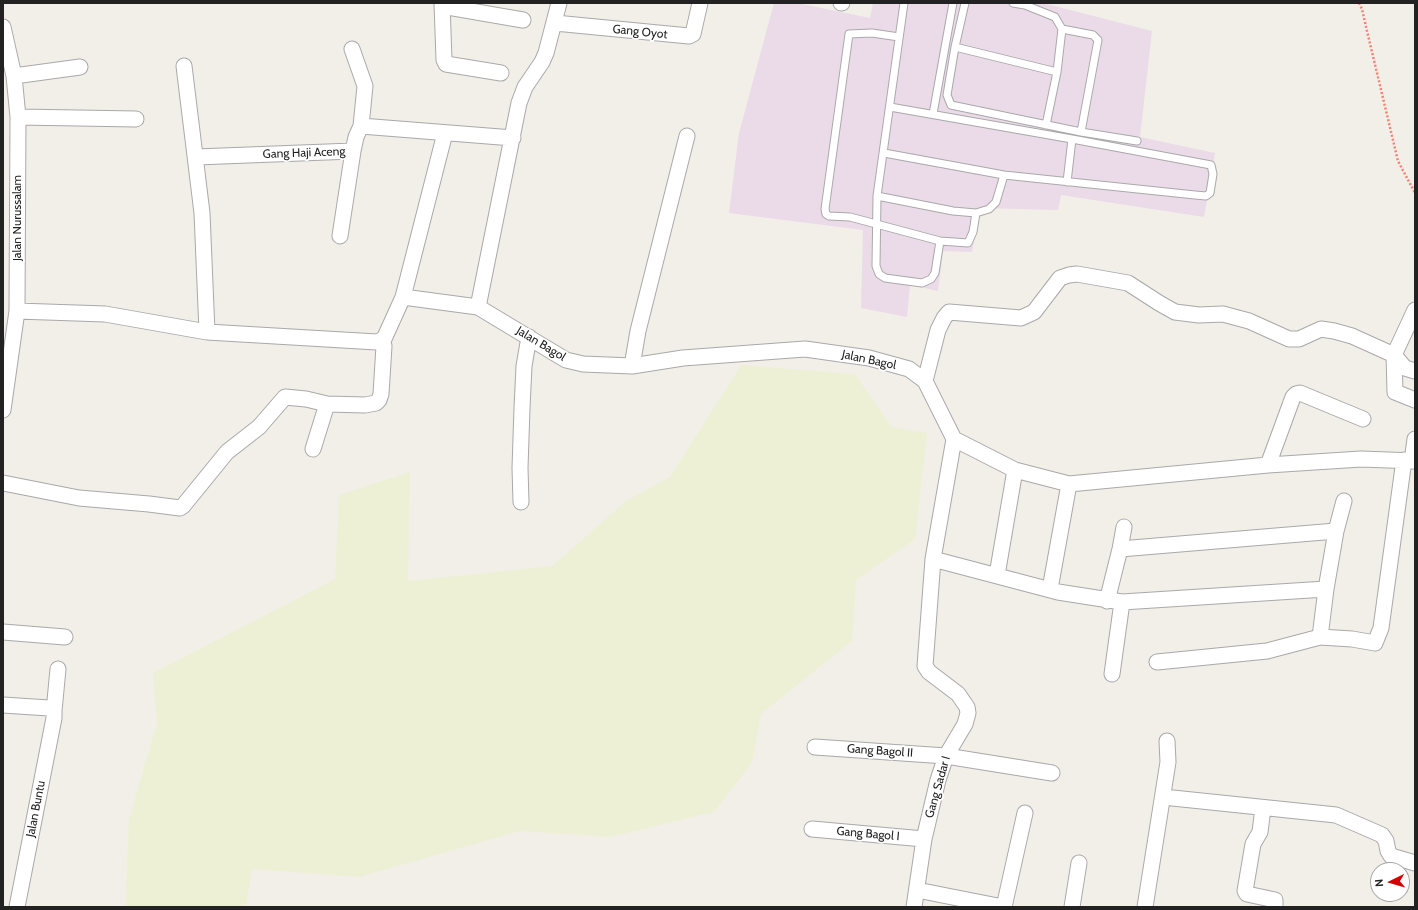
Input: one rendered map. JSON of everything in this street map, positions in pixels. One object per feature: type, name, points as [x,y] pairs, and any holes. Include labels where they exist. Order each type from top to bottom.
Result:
[{"type":"street","points":[[403,297],[478,306],[522,95],[542,62],[555,23],[559,3]]},
{"type":"street","name":"Gang Oyot","points":[[555,23],[689,36],[693,34],[700,3]]},
{"type":"street","points":[[501,74],[446,64],[444,60],[442,4],[523,20]]},
{"type":"street","name":"Jalan Nurussalam","points":[[3,27],[14,76],[18,117],[17,311],[3,410]]},
{"type":"street","name":"Gang Haji Aceng","points":[[196,157],[353,151],[356,137],[361,126],[365,86],[352,49]]},
{"type":"street","points":[[184,66],[202,213],[207,332]]},
{"type":"street","points":[[14,76],[80,67]]},
{"type":"street","points":[[18,117],[136,119]]},
{"type":"street","points":[[361,126],[513,138]]},
{"type":"street","points":[[3,483],[80,498],[180,508],[184,506],[227,452],[259,427],[282,399],[289,396],[327,404],[370,405],[379,400],[384,362],[384,345],[382,341],[403,297],[445,133]]},
{"type":"street","points":[[632,366],[638,331],[687,136]]},
{"type":"street","points":[[340,236],[353,151]]},
{"type":"street","points":[[925,381],[938,330],[949,312],[1020,318],[1034,312],[1060,278],[1076,274],[1128,283],[1175,312],[1199,315],[1223,314],[1249,321],[1289,339],[1299,339],[1322,330],[1334,331],[1352,336],[1394,355],[1405,368],[1415,371]]},
{"type":"street","name":"Jalan Bagol","points":[[478,306],[566,360],[614,367],[632,366],[683,358],[805,349],[869,358],[889,363],[909,369],[925,381],[954,439]]},
{"type":"street","points":[[1415,310],[1394,355],[1395,392],[1415,400]]},
{"type":"street","points":[[17,311],[105,314],[207,332],[377,342],[382,341]]},
{"type":"street","points":[[521,502],[520,468],[524,366],[529,337]]},
{"type":"street","points":[[1268,465],[1293,397],[1296,394],[1300,393],[1363,419]]},
{"type":"street","points":[[313,449],[327,404]]},
{"type":"street","points":[[1326,589],[1122,602],[1058,592],[933,559],[954,439],[1015,470],[1069,484],[1268,465],[1361,459],[1410,461]]},
{"type":"street","points":[[1157,662],[1267,651],[1320,636],[1352,639],[1371,644],[1375,643],[1378,640],[1381,628],[1415,439]]},
{"type":"street","points":[[997,575],[1015,470]]},
{"type":"street","points":[[1050,589],[1069,484]]},
{"type":"street","points":[[1320,636],[1336,531],[1344,501]]},
{"type":"street","points":[[1107,600],[1124,527]]},
{"type":"street","points":[[1120,549],[1336,531]]},
{"type":"street","name":"Gang Sadar I","points":[[914,907],[924,838],[946,756],[965,724],[968,713],[967,707],[958,694],[929,672],[926,660],[933,559]]},
{"type":"street","points":[[1112,674],[1122,602]]},
{"type":"street","points":[[3,632],[65,637]]},
{"type":"street","name":"Jalan Buntu","points":[[17,907],[54,718],[58,669]]},
{"type":"street","points":[[3,705],[49,708],[54,711]]},
{"type":"street","points":[[1145,907],[1168,762],[1167,741]]},
{"type":"street","name":"Gang Bagol II","points":[[814,747],[946,756],[1052,773]]},
{"type":"street","points":[[1163,797],[1336,815],[1382,835],[1386,841],[1388,851],[1391,856],[1415,863]]},
{"type":"street","points":[[1263,808],[1260,832],[1253,844],[1245,891],[1247,894],[1275,900],[1275,907]]},
{"type":"street","points":[[917,890],[1003,907],[1025,813]]},
{"type":"street","name":"Gang Bagol I","points":[[812,829],[924,838]]},
{"type":"street","points":[[1072,907],[1078,863]]},
{"type":"lane","points":[[904,3],[877,196],[875,223],[876,266],[879,274],[885,278],[922,283],[931,279],[934,273],[940,240]]},
{"type":"lane","points":[[933,114],[953,3]]},
{"type":"lane","points":[[965,3],[955,47],[947,95],[951,105],[1081,132],[1137,141]]},
{"type":"lane","points":[[1013,3],[1025,5],[1055,17],[1062,29],[1057,72],[1046,125]]},
{"type":"lane","points":[[1062,29],[1093,35],[1098,40],[1081,132]]},
{"type":"lane","points":[[899,37],[872,34],[849,34],[825,209],[826,214],[829,216],[850,217],[940,240],[968,243],[973,232],[976,213]]},
{"type":"lane","points":[[955,47],[1057,72]]},
{"type":"lane","points":[[884,153],[1004,175],[1206,196],[1210,193],[1213,174],[1211,165],[1202,162],[890,107]]},
{"type":"lane","points":[[1067,182],[1072,139]]},
{"type":"lane","points":[[877,196],[953,211],[976,213],[989,209],[996,202],[1004,175]]},
{"type":"path","points":[[1359,3],[1366,23],[1398,161],[1415,193]]},
{"type":"shaded area","points":[[774,3],[797,3],[870,18],[873,3],[1043,3],[1152,31],[1140,137],[1215,153],[1204,217],[1061,195],[1058,210],[980,208],[972,252],[943,251],[938,291],[910,285],[907,317],[861,308],[863,230],[729,213],[739,133]]},
{"type":"green space","points":[[741,365],[855,374],[892,427],[927,433],[915,539],[856,580],[852,641],[761,714],[752,763],[714,812],[610,837],[520,831],[359,877],[252,869],[246,907],[125,907],[129,819],[157,723],[153,673],[335,579],[339,495],[410,472],[408,581],[552,566],[626,501],[670,477]]}]
